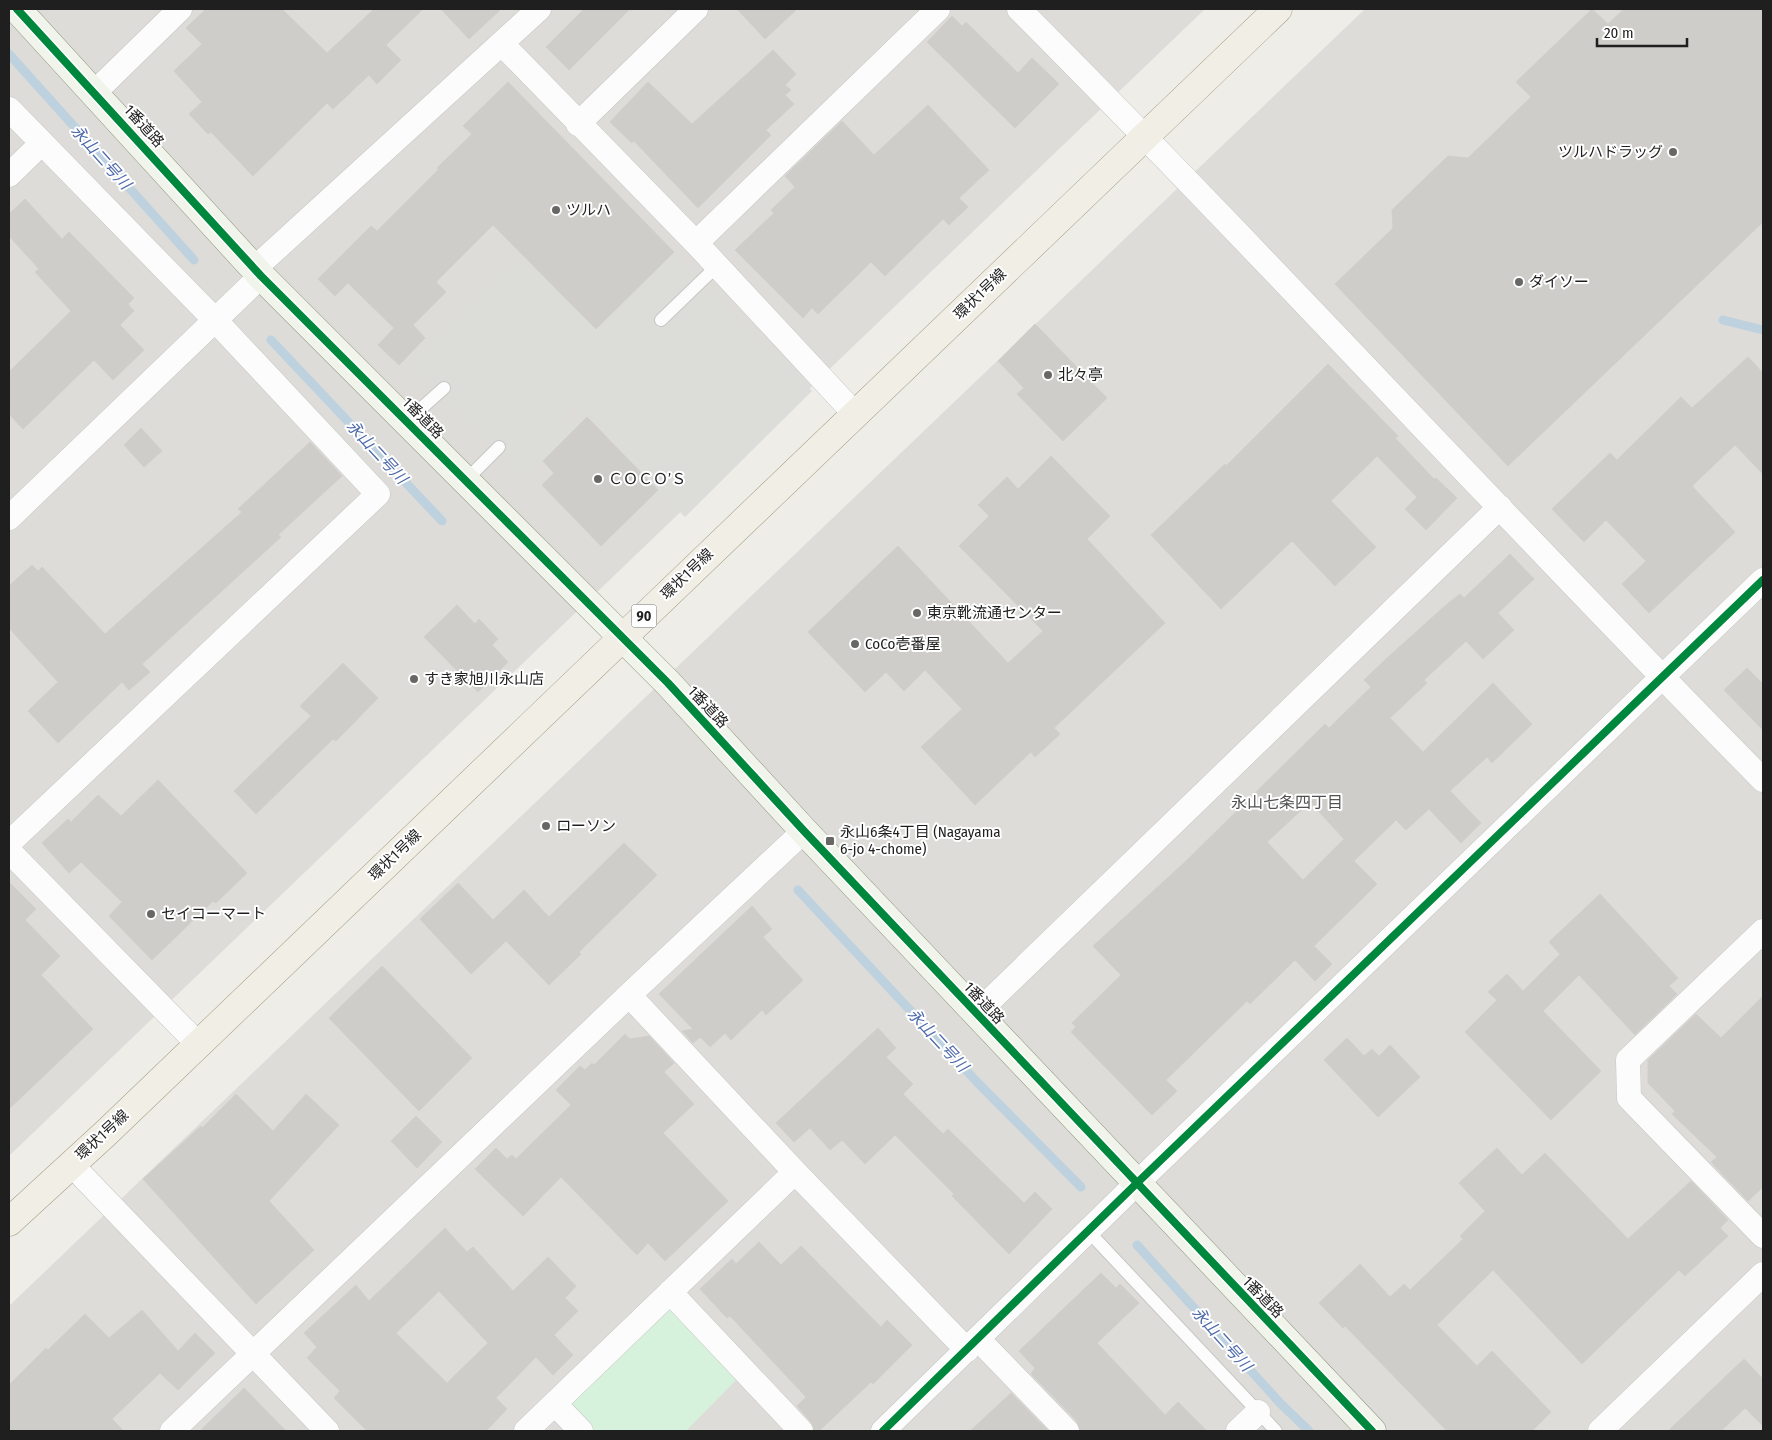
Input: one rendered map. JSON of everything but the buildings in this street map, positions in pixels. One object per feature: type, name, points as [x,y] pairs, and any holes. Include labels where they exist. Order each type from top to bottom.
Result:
[{"type":"main road","name":"環状1号線","points":[[9,1222],[198,1044],[1278,9]]},
{"type":"street","name":"1番道路","points":[[16,9],[95,92],[258,273],[622,637],[1136,1184],[1372,1431]]},
{"type":"street","points":[[95,92],[180,9]]},
{"type":"street","points":[[9,518],[215,320],[258,273],[539,9]]},
{"type":"street","points":[[578,124],[696,9]]},
{"type":"street","points":[[696,243],[938,9]]},
{"type":"street","points":[[1019,9],[1145,135],[1662,678],[1763,780]]},
{"type":"street","points":[[502,44],[696,243],[856,414]]},
{"type":"street","points":[[9,109],[215,320],[378,494],[9,843]]},
{"type":"street","points":[[9,174],[42,143]]},
{"type":"street","points":[[976,1014],[1500,507]]},
{"type":"street","points":[[883,1431],[1136,1184],[1763,580]]},
{"type":"street","points":[[172,1431],[629,995],[804,831]]},
{"type":"street","points":[[9,851],[198,1044]]},
{"type":"street","points":[[1763,931],[1628,1060],[1629,1098],[1763,1236]]},
{"type":"street","points":[[629,995],[795,1172],[973,1344],[1067,1431]]},
{"type":"street","points":[[71,1164],[327,1431]]},
{"type":"street","points":[[526,1431],[795,1172]]},
{"type":"street","points":[[1600,1431],[1763,1274]]},
{"type":"street","points":[[670,1292],[801,1431]]},
{"type":"street","points":[[555,1404],[581,1431]]},
{"type":"street","points":[[1238,1431],[1258,1412]]},
{"type":"lane","points":[[661,320],[717,266]]},
{"type":"lane","points":[[407,422],[444,388]]},
{"type":"lane","points":[[466,480],[499,447]]},
{"type":"lane","points":[[1088,1231],[1276,1431]]},
{"type":"shaded area","points":[[9,9],[1205,9],[9,1156]]},
{"type":"shaded area","points":[[1365,9],[1763,9],[1763,1431],[9,1431],[9,1306]]},
{"type":"shaded area","points":[[674,252],[812,391],[685,517],[576,406],[566,416],[577,428],[526,478],[413,363],[523,255],[596,329]]},
{"type":"green space","points":[[670,1292],[745,1371],[686,1431],[581,1431],[555,1404]]},
{"type":"waterway","name":"永山二号川","points":[[9,54],[194,260]]},
{"type":"waterway","points":[[1723,320],[1763,330]]},
{"type":"waterway","name":"永山二号川","points":[[271,340],[442,521]]},
{"type":"waterway","name":"永山二号川","points":[[798,890],[977,1082],[1081,1187]]},
{"type":"waterway","name":"永山二号川","points":[[1137,1245],[1280,1403],[1309,1431]]},
{"type":"cycle path","points":[[17,9],[261,276],[668,683],[804,831],[1372,1431]]},
{"type":"cycle path","points":[[883,1431],[1136,1184],[1763,580]]},
{"type":"place","name":"ツルハドラッグ","points":[[1673,152]]},
{"type":"place","name":"ツルハ","points":[[556,210]]},
{"type":"place","name":"ダイソー","points":[[1519,282]]},
{"type":"place","name":"北々亭","points":[[1048,375]]},
{"type":"place","name":"ＣＯＣＯ’Ｓ","points":[[598,479]]},
{"type":"place","name":"東京靴流通センター","points":[[917,613]]},
{"type":"place","name":"CoCo壱番屋","points":[[855,644]]},
{"type":"place","name":"すき家旭川永山店","points":[[414,679]]},
{"type":"place","name":"ローソン","points":[[546,826]]},
{"type":"place","name":"永山6条4丁目 (Nagayama 6-jo 4-chome)","points":[[830,841]]},
{"type":"place","name":"セイコーマート","points":[[151,914]]},
{"type":"district","name":"永山七条四丁目","points":[[1287,802]]}]
